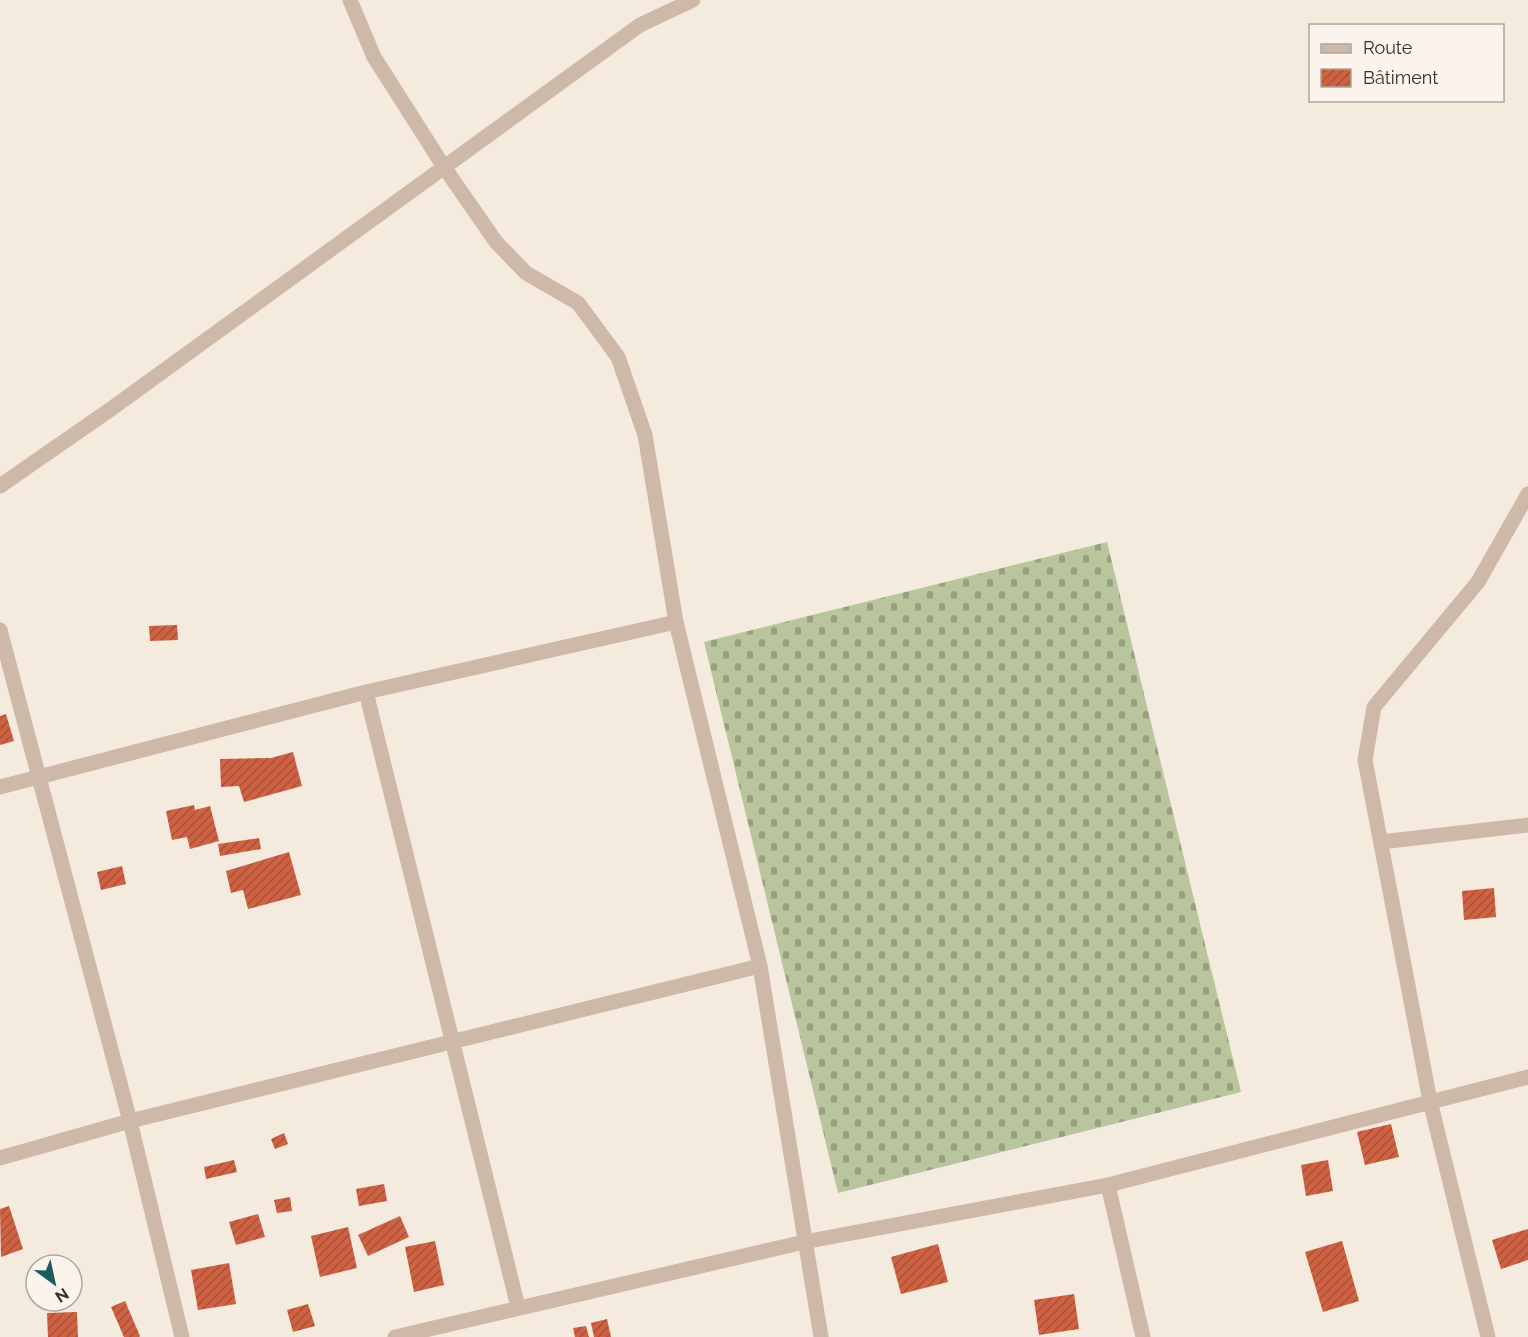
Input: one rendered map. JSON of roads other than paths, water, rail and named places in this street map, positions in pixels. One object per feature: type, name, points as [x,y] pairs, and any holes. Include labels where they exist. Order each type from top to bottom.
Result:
[{"type":"street","points":[[351,0],[374,57],[444,167],[496,242],[526,273],[578,303],[618,357],[645,435],[676,622],[760,966],[821,1337]]},
{"type":"street","points":[[0,486],[121,402],[640,25],[693,0]]},
{"type":"street","points":[[1488,1337],[1430,1101],[1365,760],[1374,707],[1478,582],[1528,494]]},
{"type":"street","points":[[0,787],[366,692],[676,622]]},
{"type":"street","points":[[0,630],[130,1120],[183,1337]]},
{"type":"street","points":[[366,692],[518,1307]]},
{"type":"street","points":[[1381,842],[1528,825]]},
{"type":"street","points":[[0,1158],[130,1120],[760,966]]},
{"type":"street","points":[[395,1337],[804,1242],[1108,1185],[1528,1077]]},
{"type":"street","points":[[1108,1185],[1143,1337]]}]
